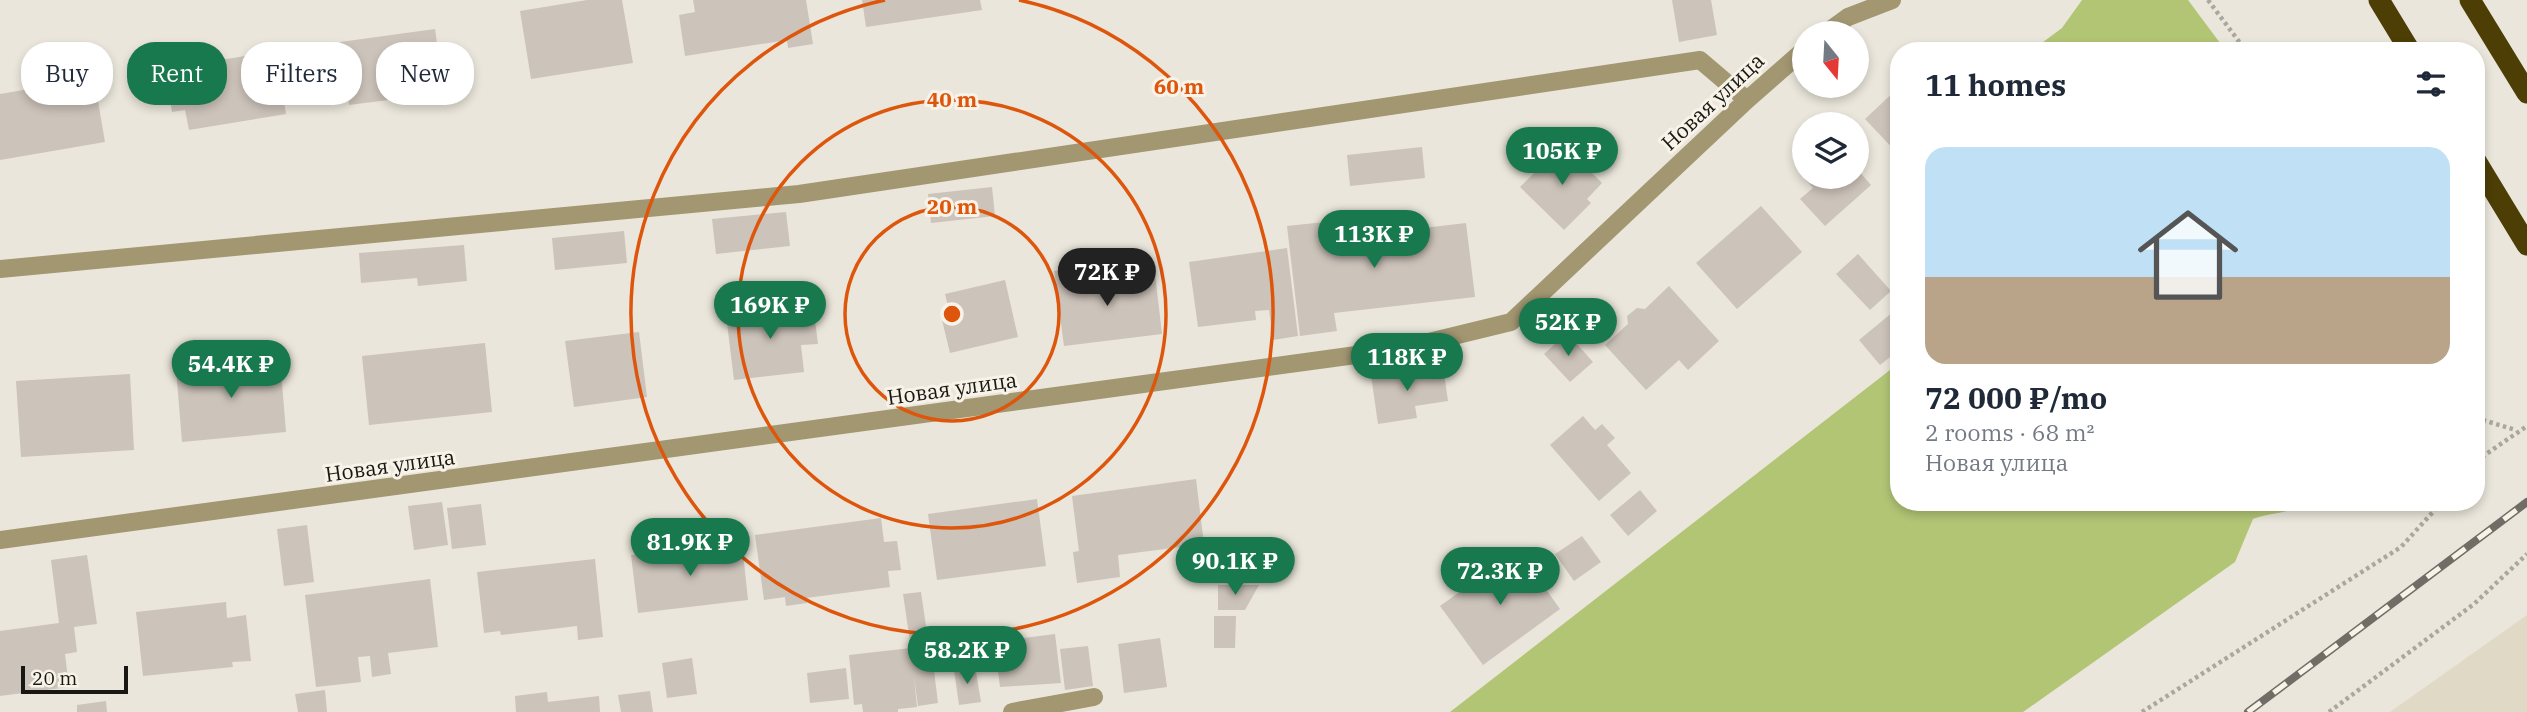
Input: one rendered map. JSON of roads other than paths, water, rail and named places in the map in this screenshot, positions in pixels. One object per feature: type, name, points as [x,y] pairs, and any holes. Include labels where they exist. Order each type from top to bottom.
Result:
[{"type":"highway","points":[[2379,0],[2405,42]]},
{"type":"highway","points":[[2470,0],[2527,93]]},
{"type":"highway","points":[[2485,176],[2527,245]]},
{"type":"street","points":[[1842,21],[1892,0]]},
{"type":"street","points":[[0,269],[799,194],[1700,60],[1747,100]]},
{"type":"street","name":"Новая улица","points":[[0,540],[1400,349],[1511,322],[1792,61]]},
{"type":"street","points":[[1012,712],[1094,697]]},
{"type":"railway","points":[[2248,712],[2527,502]]}]
